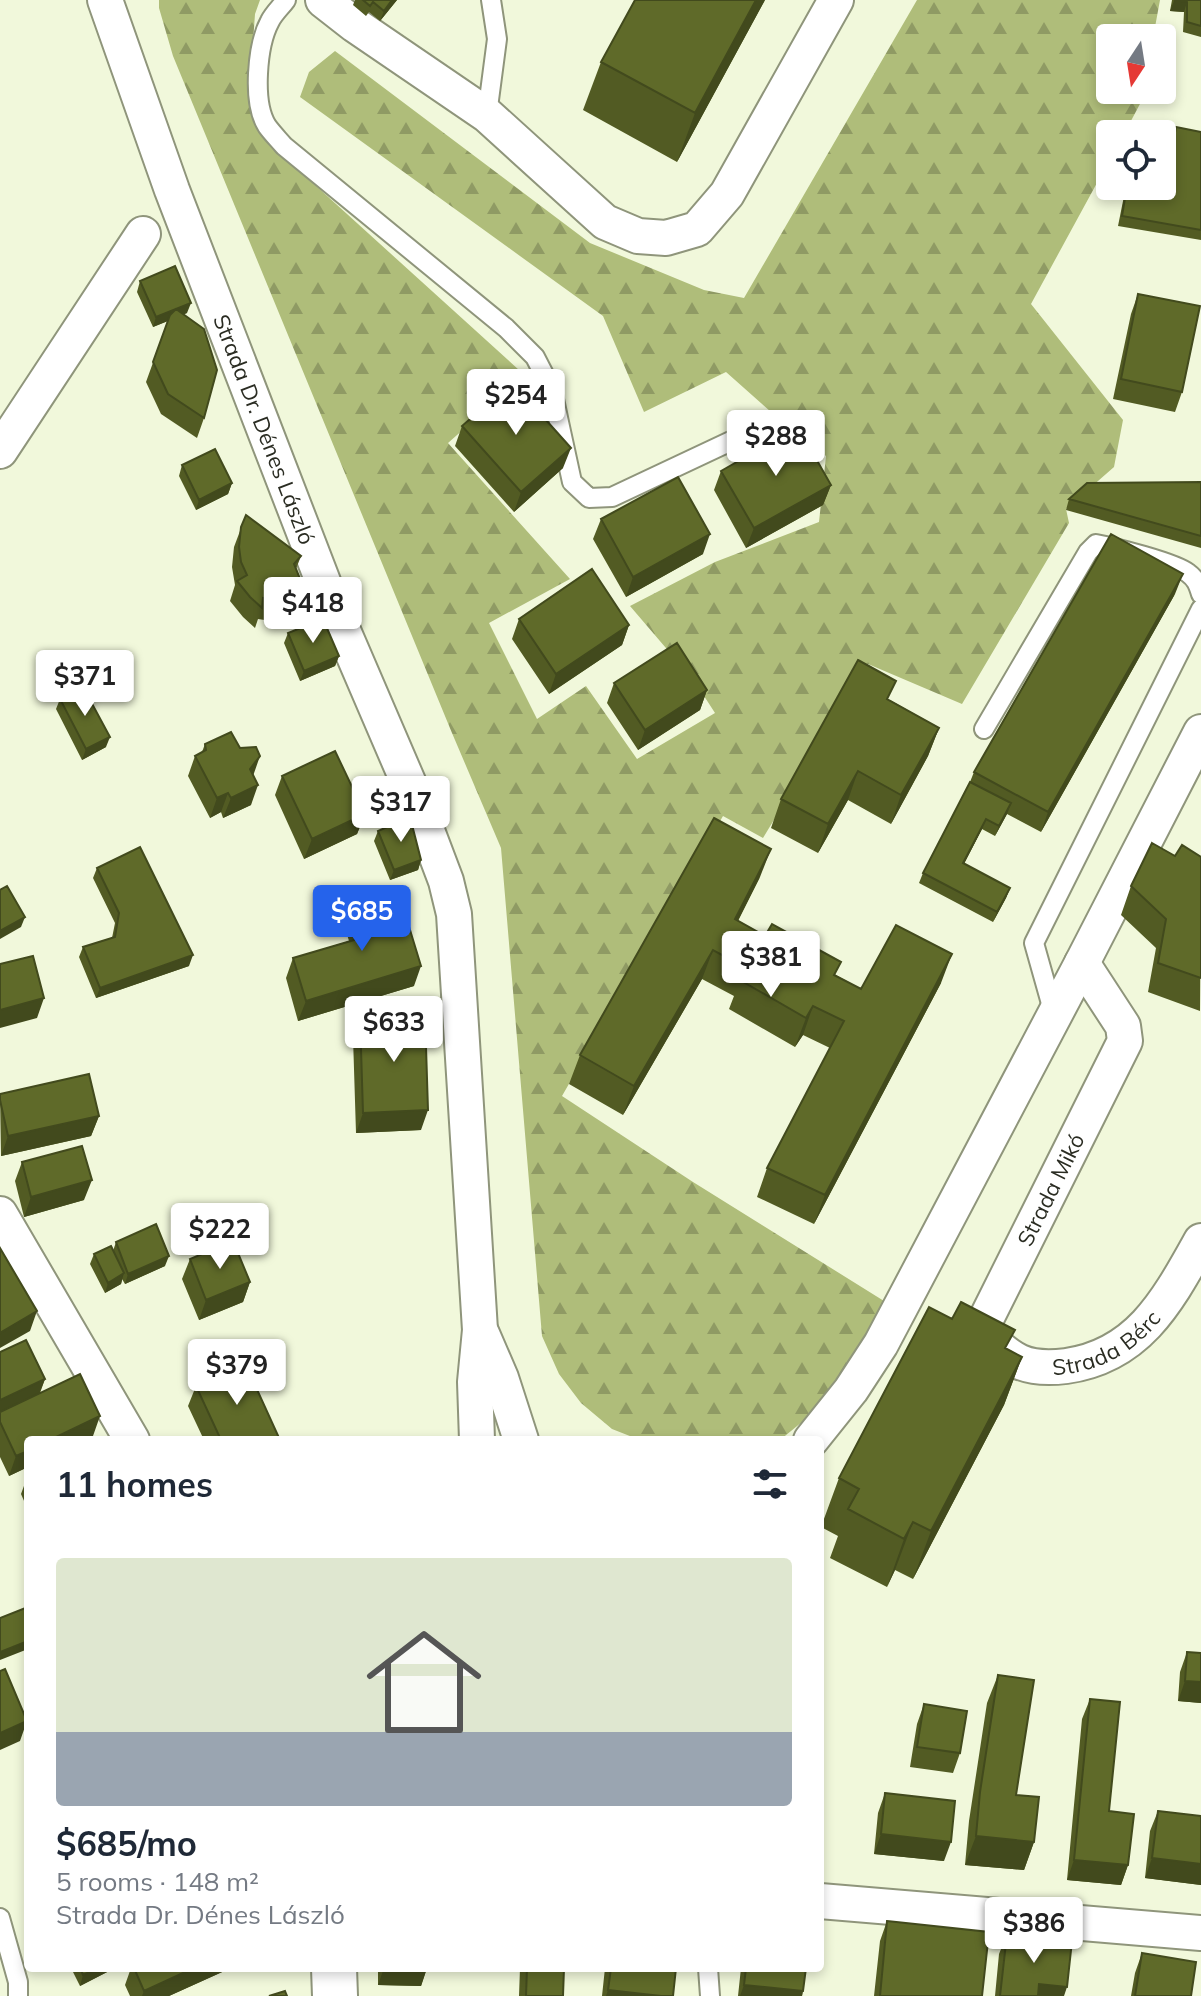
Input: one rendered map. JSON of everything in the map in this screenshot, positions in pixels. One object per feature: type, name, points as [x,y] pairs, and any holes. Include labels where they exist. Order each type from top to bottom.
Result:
[{"type":"street","name":"Strada Dr. Dénes László","points":[[105,0],[172,190],[332,605],[412,791],[446,881],[454,914],[480,1330]]},
{"type":"street","points":[[323,0],[487,115],[605,222],[638,236],[666,238],[697,229],[727,194],[836,0]]},
{"type":"street","points":[[0,451],[143,234]]},
{"type":"street","points":[[814,1436],[851,1390],[881,1344],[1201,732]]},
{"type":"street","name":"Strada Mikó","points":[[951,1335],[1125,1041],[1123,1026],[1082,963]]},
{"type":"street","points":[[0,1214],[130,1436]]},
{"type":"street","name":"Strada Bérc","points":[[951,1335],[1002,1352],[1024,1366],[1087,1363],[1131,1340],[1146,1325],[1181,1276],[1201,1241]]},
{"type":"street","points":[[477,1436],[475,1382],[480,1330]]},
{"type":"street","points":[[480,1330],[501,1378],[520,1436]]},
{"type":"street","points":[[881,1344],[951,1335]]},
{"type":"street","points":[[824,1901],[1201,1933]]},
{"type":"street","points":[[334,1972],[335,1996]]},
{"type":"lane","points":[[286,0],[270,21],[261,44],[258,71],[266,124],[284,146],[506,328],[535,357],[552,390],[572,482],[589,498],[612,497],[748,433]]},
{"type":"lane","points":[[487,115],[497,39],[491,0]]},
{"type":"lane","points":[[984,729],[1088,552],[1096,544],[1185,570],[1197,581],[1201,594]]},
{"type":"lane","points":[[1054,1014],[1034,943],[1201,609]]},
{"type":"lane","points":[[0,1918],[18,1982],[18,1996]]},
{"type":"lane","points":[[708,1972],[710,1996]]},
{"type":"green space","points":[[159,0],[260,0],[255,14],[252,56],[282,155],[541,390],[524,409],[500,397],[448,443],[570,579],[489,623],[537,719],[586,686],[637,759],[715,713],[695,682],[630,606],[715,562],[819,522],[826,456],[726,372],[644,412],[603,316],[300,97],[309,72],[335,51],[590,243],[704,290],[744,298],[917,0],[1160,0],[1156,24],[1096,24],[1096,104],[1140,104],[1131,120],[1096,120],[1096,185],[1031,304],[1123,420],[1114,467],[1066,509],[1069,523],[962,704],[868,664],[763,838],[723,816],[562,1096],[884,1301],[850,1370],[813,1413],[785,1436],[630,1436],[612,1429],[581,1403],[559,1374],[542,1336],[501,848],[173,56]]},
{"type":"building","points":[[363,0],[392,0],[384,11],[373,2],[370,6]]},
{"type":"building","points":[[635,0],[756,0],[695,113],[601,62]]},
{"type":"building","points":[[1174,0],[1201,0],[1201,26],[1187,22],[1187,2]]},
{"type":"building","points":[[1176,127],[1201,132],[1201,230],[1122,216],[1125,200],[1176,200]]},
{"type":"building","points":[[175,266],[191,303],[156,317],[140,281]]},
{"type":"building","points":[[1138,294],[1200,306],[1182,392],[1121,379]]},
{"type":"building","points":[[176,309],[204,329],[217,370],[204,418],[168,394],[153,362],[170,315]]},
{"type":"building","points":[[512,382],[571,448],[521,492],[462,426]]},
{"type":"building","points":[[798,427],[831,485],[754,528],[721,471]]},
{"type":"building","points":[[215,449],[232,483],[199,500],[182,465]]},
{"type":"building","points":[[678,477],[710,534],[633,577],[601,519]]},
{"type":"building","points":[[1201,482],[1201,536],[1069,499],[1087,483]]},
{"type":"building","points":[[246,515],[301,556],[294,564],[311,606],[263,598],[262,608],[237,581],[247,575],[239,547]]},
{"type":"building","points":[[1111,534],[1183,574],[1048,812],[974,772]]},
{"type":"building","points":[[592,569],[629,625],[556,674],[519,619]]},
{"type":"building","points":[[323,619],[339,656],[304,671],[288,633]]},
{"type":"building","points":[[677,643],[707,690],[645,730],[614,683]]},
{"type":"building","points":[[858,660],[896,681],[887,699],[939,728],[901,795],[858,771],[828,824],[781,799]]},
{"type":"building","points":[[83,687],[110,737],[86,749],[60,699]]},
{"type":"building","points":[[231,732],[240,748],[256,747],[260,756],[250,769],[258,785],[231,798],[228,793],[217,798],[195,756],[206,750],[205,744]]},
{"type":"building","points":[[335,751],[365,814],[312,839],[282,776]]},
{"type":"building","points":[[970,782],[1011,803],[999,826],[986,819],[963,863],[1010,888],[997,912],[923,873]]},
{"type":"building","points":[[410,817],[421,860],[394,870],[378,831]]},
{"type":"building","points":[[714,818],[771,849],[735,919],[765,936],[772,924],[841,962],[834,975],[861,989],[896,925],[952,954],[825,1195],[767,1168],[844,1021],[813,1006],[806,1018],[740,980],[746,968],[713,950],[634,1086],[580,1055]]},
{"type":"building","points":[[1152,843],[1175,856],[1182,845],[1201,857],[1201,978],[1158,963],[1166,919],[1131,886]]},
{"type":"building","points":[[140,847],[193,955],[100,988],[83,947],[115,937],[119,913],[97,868]]},
{"type":"building","points":[[7,886],[25,917],[0,931],[0,890]]},
{"type":"building","points":[[400,897],[421,966],[306,1001],[293,958],[361,938],[353,911]]},
{"type":"building","points":[[33,956],[44,998],[0,1010],[0,964]]},
{"type":"building","points":[[425,1015],[428,1110],[363,1113],[360,1017]]},
{"type":"building","points":[[89,1074],[99,1116],[8,1136],[0,1094]]},
{"type":"building","points":[[82,1146],[92,1180],[31,1197],[22,1162]]},
{"type":"building","points":[[156,1224],[169,1256],[128,1274],[116,1242]]},
{"type":"building","points":[[233,1241],[250,1282],[206,1300],[190,1259]]},
{"type":"building","points":[[111,1246],[124,1273],[108,1283],[94,1254]]},
{"type":"building","points":[[0,1248],[37,1311],[0,1333]]},
{"type":"building","points":[[961,1302],[1015,1330],[1005,1348],[1022,1357],[931,1531],[913,1522],[904,1539],[848,1509],[859,1489],[839,1478],[929,1307],[952,1319]]},
{"type":"building","points":[[26,1340],[45,1379],[0,1400],[0,1352]]},
{"type":"building","points":[[245,1363],[278,1436],[219,1436],[196,1386]]},
{"type":"building","points":[[80,1374],[100,1416],[58,1436],[24,1436],[24,1453],[16,1456],[0,1422],[0,1412]]},
{"type":"building","points":[[24,1609],[24,1643],[0,1652],[0,1618]]},
{"type":"building","points":[[1187,1652],[1201,1653],[1201,1682],[1185,1681]]},
{"type":"building","points":[[5,1669],[24,1714],[24,1722],[0,1733],[0,1671]]},
{"type":"building","points":[[998,1675],[1034,1680],[1016,1795],[1039,1797],[1034,1842],[976,1836]]},
{"type":"building","points":[[1090,1699],[1120,1702],[1109,1811],[1134,1814],[1128,1865],[1074,1860]]},
{"type":"building","points":[[924,1704],[967,1711],[960,1753],[917,1747]]},
{"type":"building","points":[[885,1793],[955,1801],[951,1842],[881,1834]]},
{"type":"building","points":[[1158,1811],[1201,1816],[1201,1864],[1152,1858]]},
{"type":"building","points":[[887,1921],[989,1932],[982,1996],[880,1996]]},
{"type":"building","points":[[1007,1934],[1072,1941],[1067,1987],[1039,1984],[1038,1996],[1000,1996]]},
{"type":"building","points":[[1142,1953],[1196,1962],[1191,1996],[1135,1996]]},
{"type":"building","points":[[136,1972],[185,1972],[144,1991]]},
{"type":"building","points":[[527,1972],[564,1972],[563,1996],[526,1996]]},
{"type":"building","points":[[610,1972],[676,1972],[673,1996],[608,1990]]},
{"type":"building","points":[[746,1972],[805,1972],[803,1991],[744,1985]]},
{"type":"building","points":[[285,1991],[287,1996],[269,1996]]}]
